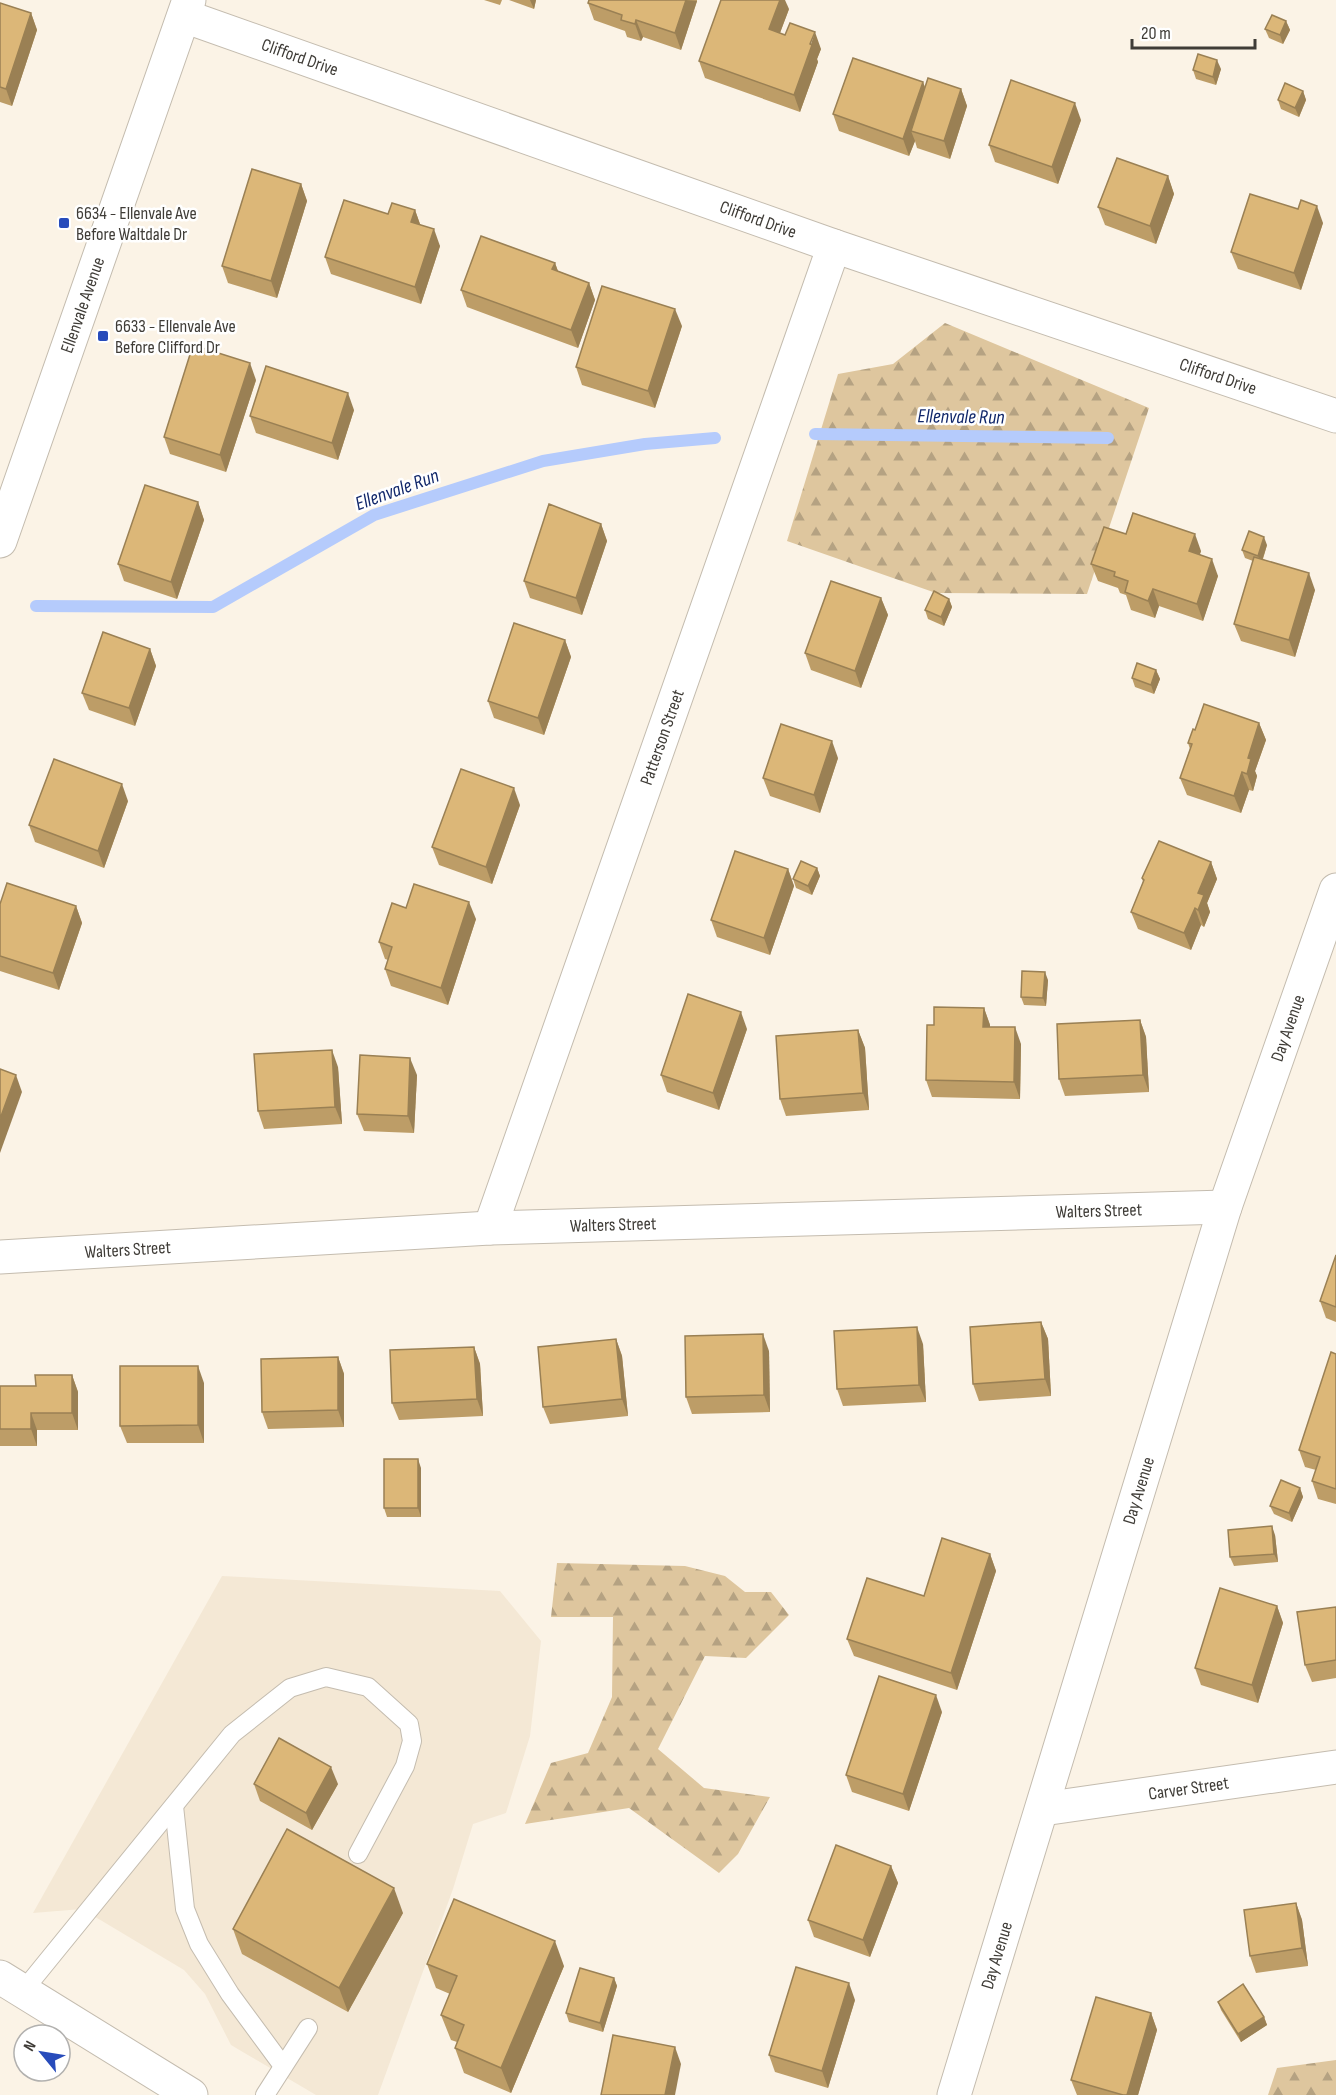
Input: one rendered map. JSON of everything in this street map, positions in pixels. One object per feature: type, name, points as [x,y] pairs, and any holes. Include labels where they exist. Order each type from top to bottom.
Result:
[{"type":"street","name":"Clifford Drive","points":[[187,8],[834,246],[1336,416]]},
{"type":"street","name":"Ellenvale Avenue","points":[[0,542],[7,501],[187,8]]},
{"type":"street","name":"Patterson Street","points":[[490,1228],[834,246]]},
{"type":"street","name":"Day Avenue","points":[[954,2095],[1225,1207],[1336,890]]},
{"type":"street","name":"Walters Street","points":[[0,1257],[490,1228],[1225,1207]]},
{"type":"street","name":"Carver Street","points":[[1042,1809],[1336,1767]]},
{"type":"street","points":[[12,1984],[191,2095]]},
{"type":"lane","points":[[12,1984],[174,1806],[232,1734],[290,1688],[326,1677],[368,1688],[409,1724],[412,1741],[405,1766],[358,1854]]},
{"type":"lane","points":[[174,1806],[185,1909],[200,1944],[230,1994],[283,2066]]},
{"type":"lane","points":[[265,2095],[308,2028]]},
{"type":"shaded area","points":[[222,1576],[500,1591],[541,1641],[530,1736],[506,1813],[473,1824],[453,1889],[378,2095],[316,2095],[231,2045],[205,1994],[184,1970],[82,1909],[33,1913]]},
{"type":"green space","points":[[945,323],[1149,408],[1087,594],[936,593],[787,541],[838,374],[893,364]]},
{"type":"green space","points":[[557,1563],[685,1566],[725,1576],[745,1592],[771,1592],[789,1615],[746,1658],[705,1656],[658,1749],[704,1788],[770,1797],[738,1854],[719,1873],[629,1808],[525,1824],[551,1763],[588,1753],[612,1697],[613,1617],[551,1617]]},
{"type":"green space","points":[[1336,2060],[1336,2095],[1268,2095],[1277,2068]]},
{"type":"building","points":[[589,0],[686,0],[675,33],[636,20],[635,24],[621,20],[622,15],[588,3]]},
{"type":"building","points":[[721,0],[780,0],[769,29],[785,35],[790,23],[815,32],[794,95],[699,61]]},
{"type":"building","points":[[0,3],[31,13],[6,89],[0,87]]},
{"type":"building","points":[[1272,15],[1286,21],[1280,35],[1265,29]]},
{"type":"building","points":[[1198,54],[1217,60],[1213,77],[1193,70]]},
{"type":"building","points":[[853,58],[923,82],[903,139],[833,114]]},
{"type":"building","points":[[928,78],[961,89],[944,141],[911,131]]},
{"type":"building","points":[[1011,80],[1075,103],[1052,167],[989,145]]},
{"type":"building","points":[[1285,83],[1303,91],[1295,108],[1278,100]]},
{"type":"building","points":[[1117,158],[1168,176],[1150,226],[1098,207]]},
{"type":"building","points":[[252,169],[301,184],[271,281],[222,266]]},
{"type":"building","points":[[1250,194],[1298,209],[1301,200],[1317,206],[1294,273],[1231,252]]},
{"type":"building","points":[[344,200],[388,214],[392,203],[415,210],[411,222],[434,229],[415,287],[325,257]]},
{"type":"building","points":[[481,236],[555,263],[552,269],[589,283],[571,330],[461,290]]},
{"type":"building","points":[[602,286],[675,309],[648,391],[576,367]]},
{"type":"building","points":[[193,345],[250,363],[220,455],[164,437]]},
{"type":"building","points":[[266,366],[348,393],[332,443],[250,416]]},
{"type":"building","points":[[145,485],[198,502],[171,582],[118,564]]},
{"type":"building","points":[[549,504],[601,524],[576,598],[524,581]]},
{"type":"building","points":[[1133,513],[1195,534],[1189,551],[1212,559],[1197,604],[1153,589],[1148,601],[1125,592],[1128,581],[1114,576],[1115,572],[1091,564],[1104,527],[1126,534]]},
{"type":"building","points":[[1249,531],[1264,537],[1258,556],[1242,550]]},
{"type":"building","points":[[1254,557],[1309,573],[1289,640],[1234,624]]},
{"type":"building","points":[[831,581],[881,598],[855,671],[805,653]]},
{"type":"building","points":[[934,591],[949,599],[941,617],[925,610]]},
{"type":"building","points":[[514,623],[565,640],[538,718],[488,701]]},
{"type":"building","points":[[103,632],[150,649],[129,708],[82,693]]},
{"type":"building","points":[[1137,663],[1156,670],[1151,685],[1132,678]]},
{"type":"building","points":[[1204,704],[1259,723],[1248,758],[1251,759],[1247,774],[1242,772],[1234,796],[1180,778],[1192,744],[1188,743]]},
{"type":"building","points":[[781,724],[832,741],[814,795],[763,778]]},
{"type":"building","points":[[54,759],[122,784],[98,851],[29,825]]},
{"type":"building","points":[[461,769],[514,788],[486,867],[432,847]]},
{"type":"building","points":[[1159,841],[1211,862],[1198,893],[1204,895],[1198,910],[1195,908],[1184,933],[1131,912],[1144,880],[1142,878]]},
{"type":"building","points":[[735,851],[788,869],[764,938],[711,920]]},
{"type":"building","points":[[801,861],[817,868],[808,886],[793,879]]},
{"type":"building","points":[[7,883],[76,906],[53,973],[0,956],[0,904]]},
{"type":"building","points":[[414,884],[469,902],[441,988],[385,969],[392,947],[379,942],[392,903],[406,908]]},
{"type":"building","points":[[1022,971],[1045,972],[1043,998],[1021,997]]},
{"type":"building","points":[[688,994],[741,1012],[713,1093],[661,1075]]},
{"type":"building","points":[[934,1007],[984,1008],[983,1027],[1015,1027],[1014,1082],[926,1080],[927,1025],[934,1025]]},
{"type":"building","points":[[1140,1020],[1143,1075],[1059,1079],[1057,1024]]},
{"type":"building","points":[[858,1030],[863,1093],[780,1099],[776,1036]]},
{"type":"building","points":[[332,1050],[335,1107],[258,1111],[254,1054]]},
{"type":"building","points":[[360,1055],[410,1058],[408,1116],[357,1114]]},
{"type":"building","points":[[0,1069],[16,1075],[0,1119]]},
{"type":"building","points":[[1336,1255],[1336,1307],[1320,1301]]},
{"type":"building","points":[[1041,1322],[1045,1379],[973,1384],[970,1327]]},
{"type":"building","points":[[917,1327],[919,1385],[837,1389],[834,1331]]},
{"type":"building","points":[[763,1334],[764,1395],[686,1397],[685,1336]]},
{"type":"building","points":[[616,1339],[622,1399],[543,1407],[538,1347]]},
{"type":"building","points":[[474,1347],[477,1399],[392,1403],[390,1350]]},
{"type":"building","points":[[1331,1352],[1336,1354],[1336,1489],[1312,1481],[1320,1457],[1299,1450]]},
{"type":"building","points":[[338,1357],[338,1410],[262,1412],[261,1359]]},
{"type":"building","points":[[120,1366],[198,1366],[198,1425],[120,1426]]},
{"type":"building","points":[[35,1375],[72,1375],[72,1413],[31,1413],[31,1429],[0,1429],[0,1386],[36,1386]]},
{"type":"building","points":[[384,1459],[418,1459],[418,1508],[384,1508]]},
{"type":"building","points":[[1281,1480],[1300,1488],[1289,1513],[1270,1506]]},
{"type":"building","points":[[1272,1526],[1274,1554],[1230,1557],[1228,1530]]},
{"type":"building","points":[[942,1538],[990,1554],[951,1673],[847,1639],[867,1578],[924,1596]]},
{"type":"building","points":[[1220,1588],[1277,1606],[1252,1685],[1195,1668]]},
{"type":"building","points":[[1336,1607],[1336,1660],[1305,1665],[1297,1612]]},
{"type":"building","points":[[879,1676],[936,1695],[903,1794],[846,1775]]},
{"type":"building","points":[[279,1738],[331,1767],[306,1813],[254,1784]]},
{"type":"building","points":[[287,1829],[394,1888],[339,1988],[233,1929]]},
{"type":"building","points":[[836,1845],[891,1866],[863,1940],[808,1920]]},
{"type":"building","points":[[454,1899],[555,1941],[501,2068],[455,2048],[464,2025],[441,2015],[457,1976],[427,1964]]},
{"type":"building","points":[[1296,1903],[1302,1948],[1250,1956],[1244,1910]]},
{"type":"building","points":[[796,1967],[849,1983],[822,2071],[769,2055]]},
{"type":"building","points":[[580,1968],[614,1978],[600,2023],[566,2013]]},
{"type":"building","points":[[1243,1984],[1264,2017],[1238,2034],[1218,2002]]},
{"type":"building","points":[[1096,1997],[1151,2013],[1127,2095],[1071,2080]]},
{"type":"building","points":[[613,2035],[675,2047],[665,2095],[601,2095]]},
{"type":"waterway","name":"Ellenvale Run","points":[[815,434],[1108,438]]},
{"type":"waterway","name":"Ellenvale Run","points":[[36,606],[213,607],[374,515],[543,461],[645,444],[715,438]]},
{"type":"place","name":"6634 - Ellenvale Ave Before Waltdale Dr","points":[[64,223]]},
{"type":"place","name":"6633 - Ellenvale Ave Before Clifford Dr","points":[[103,336]]}]
